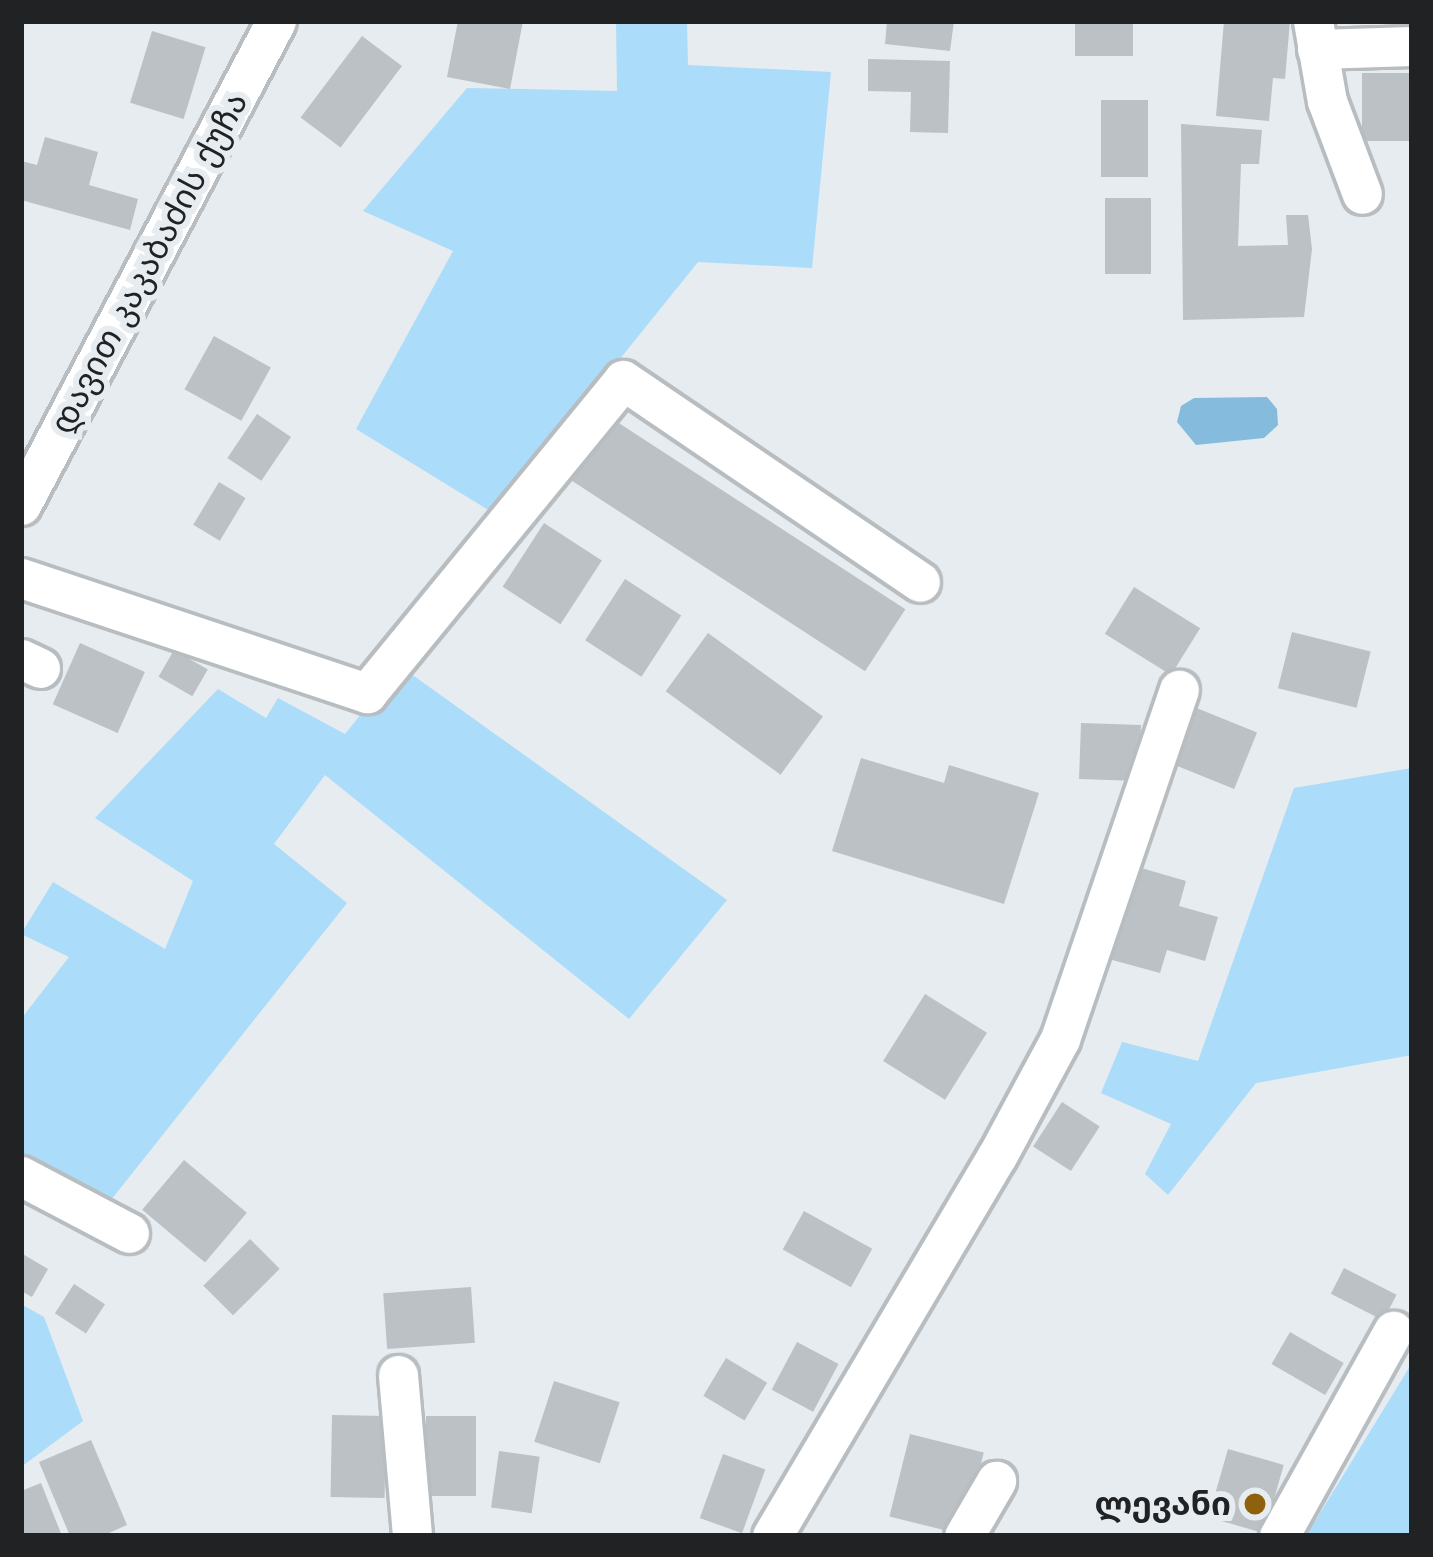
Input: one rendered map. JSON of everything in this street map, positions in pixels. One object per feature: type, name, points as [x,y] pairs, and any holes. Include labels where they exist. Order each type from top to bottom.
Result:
[{"type":"street","name":"დავით კაკაბაძის ქუჩა","points":[[21,505],[276,21]]},
{"type":"street","points":[[1362,194],[1327,101],[1315,35],[1412,46]]},
{"type":"street","points":[[21,578],[367,693],[623,380],[920,582]]},
{"type":"street","points":[[772,1536],[997,1156],[1060,1039],[1179,690]]},
{"type":"street","points":[[21,1175],[129,1233]]},
{"type":"street","points":[[1279,1536],[1393,1331]]},
{"type":"street","points":[[398,1375],[412,1536]]},
{"type":"street","points":[[964,1536],[996,1481]]},
{"type":"shaded area","points":[[616,21],[687,21],[688,65],[831,72],[812,268],[698,262],[495,514],[356,429],[453,251],[363,211],[467,88],[617,91]]},
{"type":"shaded area","points":[[1267,397],[1277,409],[1278,425],[1264,438],[1196,445],[1177,422],[1181,406],[1194,398]]},
{"type":"shaded area","points":[[400,666],[727,900],[629,1019],[325,775],[274,844],[347,903],[99,1215],[21,1169],[21,1019],[69,957],[21,934],[53,882],[165,949],[193,881],[95,818],[218,689],[266,718],[278,698],[345,734]]},
{"type":"shaded area","points":[[1412,768],[1412,1055],[1256,1083],[1168,1195],[1145,1174],[1171,1124],[1101,1093],[1122,1042],[1198,1061],[1294,788]]},
{"type":"shaded area","points":[[21,1304],[44,1317],[83,1421],[21,1467]]},
{"type":"shaded area","points":[[1412,1363],[1412,1536],[1306,1536]]},
{"type":"building","points":[[458,21],[523,21],[510,89],[447,77]]},
{"type":"building","points":[[887,21],[954,21],[950,51],[885,44]]},
{"type":"building","points":[[1075,21],[1133,21],[1133,56],[1075,56]]},
{"type":"building","points":[[1224,21],[1290,21],[1285,79],[1273,78],[1269,121],[1216,116]]},
{"type":"building","points":[[152,31],[206,47],[184,119],[130,103]]},
{"type":"building","points":[[362,36],[402,66],[341,148],[301,117]]},
{"type":"building","points":[[868,59],[950,61],[948,133],[910,132],[911,92],[868,91]]},
{"type":"building","points":[[1362,73],[1412,73],[1412,141],[1362,141]]},
{"type":"building","points":[[1101,100],[1148,100],[1148,177],[1101,177]]},
{"type":"building","points":[[1181,124],[1262,130],[1259,164],[1241,164],[1238,246],[1288,245],[1286,215],[1308,215],[1312,249],[1304,317],[1183,320]]},
{"type":"building","points":[[45,137],[98,152],[89,185],[138,199],[130,230],[21,200],[21,161],[37,165]]},
{"type":"building","points":[[1105,198],[1151,198],[1151,274],[1105,274]]},
{"type":"building","points":[[214,336],[271,368],[241,421],[184,389]]},
{"type":"building","points":[[257,414],[291,437],[261,481],[227,458]]},
{"type":"building","points":[[611,418],[905,609],[865,671],[571,480]]},
{"type":"building","points":[[219,482],[246,498],[220,541],[193,525]]},
{"type":"building","points":[[544,523],[602,561],[560,624],[503,587]]},
{"type":"building","points":[[625,579],[681,615],[641,677],[585,640]]},
{"type":"building","points":[[1134,587],[1200,628],[1171,675],[1105,634]]},
{"type":"building","points":[[1292,632],[1371,652],[1357,708],[1278,688]]},
{"type":"building","points":[[708,633],[823,716],[781,775],[666,691]]},
{"type":"building","points":[[80,643],[145,672],[118,733],[53,704]]},
{"type":"building","points":[[174,650],[208,670],[192,696],[158,677]]},
{"type":"building","points":[[1194,707],[1257,732],[1234,789],[1171,764]]},
{"type":"building","points":[[1081,723],[1141,725],[1139,781],[1079,779]]},
{"type":"building","points":[[861,758],[944,783],[949,765],[1039,793],[1004,904],[832,851]]},
{"type":"building","points":[[1131,865],[1186,881],[1179,906],[1218,917],[1205,961],[1167,950],[1160,973],[1105,958]]},
{"type":"building","points":[[925,994],[987,1033],[945,1100],[883,1061]]},
{"type":"building","points":[[1062,1102],[1100,1127],[1071,1171],[1033,1146]]},
{"type":"building","points":[[184,1160],[247,1213],[205,1263],[142,1210]]},
{"type":"building","points":[[804,1211],[872,1249],[851,1287],[783,1249]]},
{"type":"building","points":[[250,1239],[280,1269],[233,1315],[203,1286]]},
{"type":"building","points":[[21,1253],[48,1269],[32,1297],[21,1291]]},
{"type":"building","points":[[1344,1268],[1397,1295],[1383,1321],[1331,1294]]},
{"type":"building","points":[[74,1284],[105,1304],[86,1334],[55,1313]]},
{"type":"building","points":[[471,1287],[475,1343],[387,1349],[383,1293]]},
{"type":"building","points":[[1290,1332],[1344,1363],[1325,1395],[1272,1364]]},
{"type":"building","points":[[797,1342],[838,1364],[813,1412],[772,1390]]},
{"type":"building","points":[[726,1358],[767,1383],[744,1420],[703,1396]]},
{"type":"building","points":[[554,1381],[620,1402],[600,1463],[534,1442]]},
{"type":"building","points":[[332,1415],[386,1416],[385,1498],[331,1497]]},
{"type":"building","points":[[426,1416],[476,1416],[476,1496],[426,1496]]},
{"type":"building","points":[[910,1434],[984,1452],[963,1535],[889,1516]]},
{"type":"building","points":[[91,1440],[127,1525],[102,1536],[70,1536],[39,1462]]},
{"type":"building","points":[[1228,1449],[1284,1465],[1264,1533],[1208,1517]]},
{"type":"building","points":[[499,1451],[540,1457],[532,1513],[491,1507]]},
{"type":"building","points":[[723,1454],[765,1469],[742,1533],[700,1518]]},
{"type":"building","points":[[41,1483],[62,1536],[21,1536],[21,1491]]},
{"type":"place","name":"ლევანი","points":[[1255,1504]]}]
